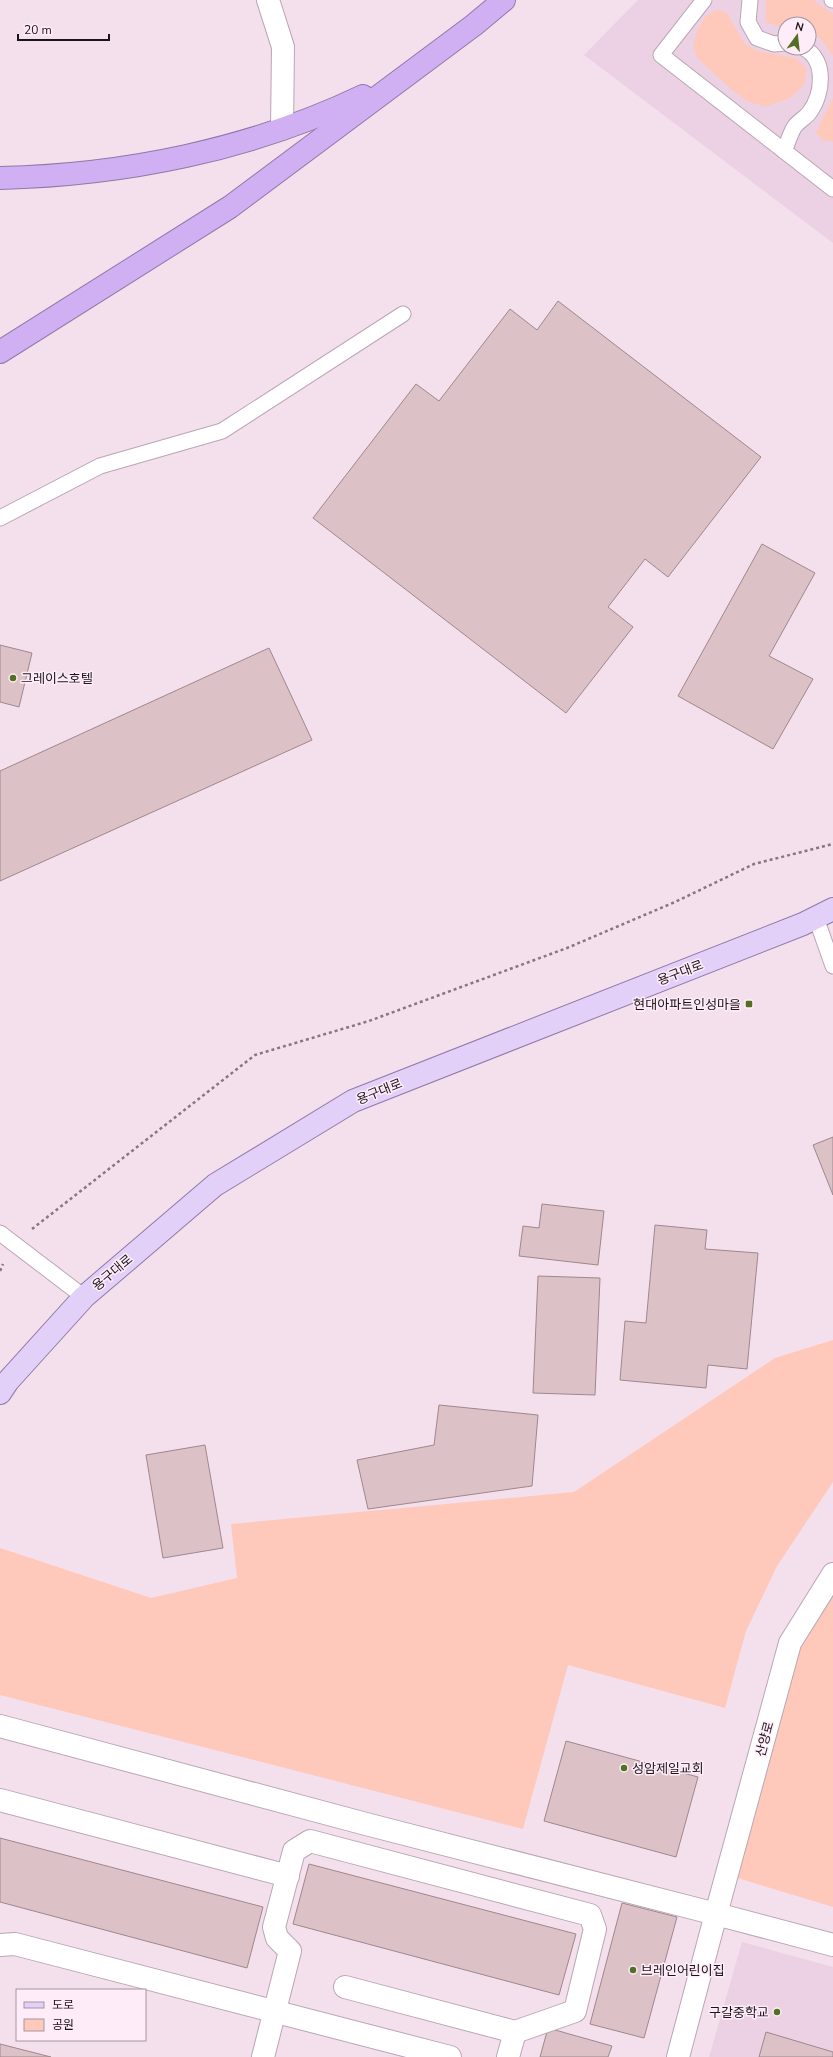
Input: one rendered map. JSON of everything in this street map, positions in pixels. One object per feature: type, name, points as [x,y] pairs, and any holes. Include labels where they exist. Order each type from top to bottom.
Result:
[{"type":"highway","points":[[0,352],[230,207],[474,25],[504,0]]},
{"type":"highway","points":[[0,178],[105,171],[186,156],[260,137],[340,107],[401,78],[474,25]]},
{"type":"main road","name":"용구대로","points":[[0,1393],[8,1381],[84,1297],[215,1185],[353,1101],[825,913]]},
{"type":"street","points":[[268,0],[283,47],[282,129]]},
{"type":"street","name":"산양로","points":[[678,2057],[790,1643],[833,1574]]},
{"type":"street","points":[[0,1726],[358,1822],[833,1945]]},
{"type":"street","points":[[0,1800],[288,1876]]},
{"type":"street","points":[[263,2057],[290,1951],[277,1938],[274,1927],[294,1851],[310,1841],[590,1915],[595,1929],[575,2011],[515,2032],[345,1987]]},
{"type":"street","points":[[0,1945],[15,1944],[450,2057]]},
{"type":"street","points":[[508,2057],[515,2032]]},
{"type":"lane","points":[[704,0],[661,55],[784,151],[830,182]]},
{"type":"lane","points":[[750,0],[748,22],[757,38],[777,44]]},
{"type":"lane","points":[[784,151],[795,126],[809,112],[820,89],[819,65],[813,56]]},
{"type":"lane","points":[[0,518],[100,466],[222,432],[403,314]]},
{"type":"lane","points":[[825,913],[833,966]]},
{"type":"lane","points":[[0,1233],[84,1297]]},
{"type":"path","points":[[0,1271],[13,1243],[254,1055],[369,1021],[567,948],[675,902],[754,864],[833,844]]},
{"type":"shaded area","points":[[638,0],[833,0],[833,243],[584,55]]},
{"type":"shaded area","name":"구갈중학교","points":[[742,1942],[833,1967],[833,2057],[709,2057]]},
{"type":"green space","points":[[766,0],[813,0],[833,14],[833,56],[820,38],[817,37],[817,16],[777,16],[777,26],[766,22]]},
{"type":"green space","points":[[716,10],[726,12],[745,44],[758,51],[777,54],[777,56],[796,58],[807,69],[804,85],[790,98],[765,107],[747,101],[732,90],[697,58],[693,46],[698,29],[705,17]]},
{"type":"green space","points":[[833,98],[833,142],[822,140],[816,132]]},
{"type":"green space","points":[[833,1340],[833,1482],[777,1566],[746,1631],[725,1708],[568,1665],[523,1829],[0,1695],[0,1548],[151,1598],[237,1578],[231,1524],[574,1492],[775,1358]]},
{"type":"green space","points":[[833,1595],[833,1907],[734,1877],[802,1644]]},
{"type":"building","points":[[558,301],[761,457],[668,577],[645,559],[608,607],[633,627],[566,713],[313,518],[416,384],[439,401],[510,309],[537,330]]},
{"type":"building","points":[[762,544],[815,573],[769,656],[813,679],[773,749],[678,696]]},
{"type":"building","name":"그레이스호텔","points":[[0,645],[32,653],[19,707],[0,702]]},
{"type":"building","points":[[269,648],[312,740],[0,881],[0,771]]},
{"type":"building","points":[[833,1137],[833,1195],[813,1145]]},
{"type":"building","points":[[542,1204],[604,1211],[598,1265],[519,1256],[523,1226],[539,1228]]},
{"type":"building","points":[[655,1225],[707,1230],[705,1249],[758,1253],[747,1369],[708,1365],[706,1388],[620,1380],[625,1321],[646,1323]]},
{"type":"building","points":[[538,1276],[600,1278],[595,1395],[533,1393]]},
{"type":"building","points":[[439,1405],[538,1415],[532,1486],[368,1509],[357,1460],[434,1445]]},
{"type":"building","points":[[205,1445],[223,1548],[163,1558],[146,1455]]},
{"type":"building","points":[[566,1741],[698,1777],[676,1857],[544,1821]]},
{"type":"building","points":[[0,1838],[263,1907],[247,1968],[0,1902]]},
{"type":"building","points":[[309,1864],[576,1934],[559,1995],[293,1924]]},
{"type":"building","name":"브레인어린이집","points":[[622,1903],[677,1917],[644,2038],[590,2024]]},
{"type":"building","points":[[548,2028],[612,2046],[608,2057],[540,2057]]},
{"type":"building","points":[[766,2032],[833,2052],[833,2057],[759,2057]]},
{"type":"building","points":[[0,2044],[51,2057],[0,2057]]},
{"type":"place","name":"그레이스호텔","points":[[13,678]]},
{"type":"place","name":"현대아파트인성마을","points":[[749,1004]]},
{"type":"place","name":"성암제일교회","points":[[624,1768]]},
{"type":"place","name":"브레인어린이집","points":[[633,1970]]},
{"type":"place","name":"구갈중학교","points":[[777,2012]]}]
